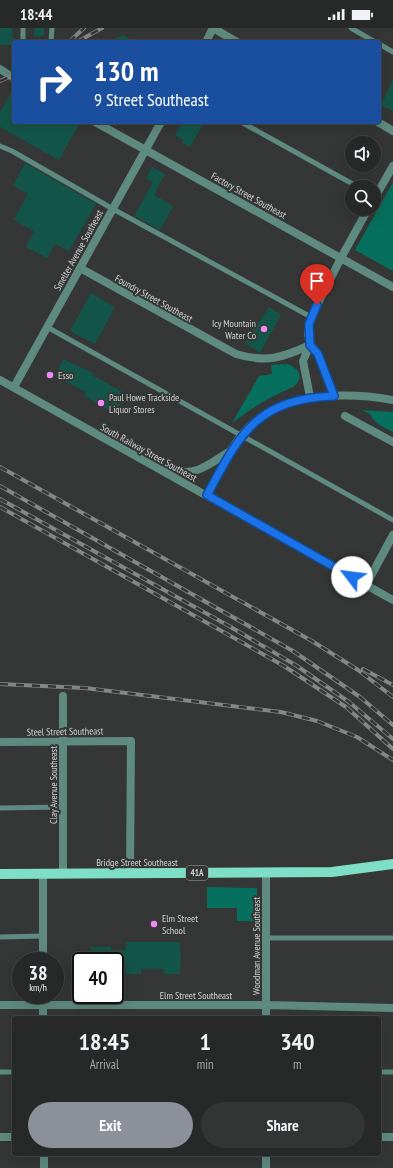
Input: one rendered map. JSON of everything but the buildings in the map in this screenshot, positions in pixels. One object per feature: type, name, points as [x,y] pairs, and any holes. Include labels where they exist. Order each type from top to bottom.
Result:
[{"type":"main road","name":"Bridge Street Southeast","points":[[0,874],[332,872],[393,864]]},
{"type":"street","points":[[207,40],[213,28],[234,40]]},
{"type":"street","points":[[0,69],[12,75]]},
{"type":"street","name":"Factory Street Southeast","points":[[99,124],[393,287]]},
{"type":"street","name":"Smelter Avenue Southeast","points":[[14,387],[160,124]]},
{"type":"street","points":[[381,124],[393,131]]},
{"type":"street","points":[[381,186],[393,166]]},
{"type":"street","points":[[334,396],[318,354],[310,345],[308,334],[312,317],[341,258],[364,216]]},
{"type":"street","name":"Foundry Street Southeast","points":[[80,268],[236,354],[247,358],[278,358],[289,355],[310,345]]},
{"type":"street","points":[[382,281],[393,281]]},
{"type":"street","points":[[310,345],[303,361],[310,397]]},
{"type":"street","name":"South Railway Street Southeast","points":[[0,380],[393,600]]},
{"type":"street","points":[[207,495],[231,450],[253,423],[270,412],[288,403],[310,397],[334,396],[393,400]]},
{"type":"street","points":[[345,416],[393,442]]},
{"type":"street","points":[[133,454],[176,472],[189,473],[199,470],[231,450]]},
{"type":"street","points":[[366,585],[393,535]]},
{"type":"street","name":"Clay Avenue Southeast","points":[[63,696],[63,874]]},
{"type":"street","name":"Steel Street Southeast","points":[[0,742],[131,741],[130,874]]},
{"type":"street","name":"Woodman Avenue Southeast","points":[[266,873],[266,1016]]},
{"type":"street","points":[[43,874],[44,952]]},
{"type":"street","name":"Elm Street Southeast","points":[[0,1005],[266,1005],[393,1008]]},
{"type":"street","points":[[44,1005],[44,1016]]},
{"type":"street","points":[[0,1137],[12,1137]]},
{"type":"street","points":[[381,1137],[393,1137]]},
{"type":"street","points":[[44,1156],[44,1168]]},
{"type":"street","points":[[266,1156],[266,1168]]},
{"type":"lane","points":[[23,28],[23,40]]},
{"type":"lane","points":[[51,40],[52,28]]},
{"type":"lane","points":[[351,28],[372,40]]},
{"type":"lane","points":[[381,45],[393,52]]},
{"type":"lane","points":[[245,124],[345,180]]},
{"type":"lane","points":[[0,146],[12,151],[113,209],[312,317]]},
{"type":"lane","points":[[47,327],[393,520]]},
{"type":"lane","points":[[0,808],[63,807]]},
{"type":"lane","points":[[0,937],[44,936]]},
{"type":"lane","points":[[266,938],[393,938]]},
{"type":"lane","points":[[0,1072],[12,1072]]},
{"type":"lane","points":[[381,1072],[393,1072]]},
{"type":"green space","points":[[393,182],[393,271],[355,250],[374,216],[381,216],[381,203]]},
{"type":"green space","points":[[287,364],[295,368],[299,373],[300,376],[297,384],[262,402],[232,423],[259,376],[272,374],[271,365]]},
{"type":"green space","points":[[362,410],[393,412],[393,432],[380,425],[370,414]]},
{"type":"green space","points":[[207,887],[257,888],[257,921],[237,921],[237,908],[207,908]]},
{"type":"railway","points":[[71,40],[84,28]]},
{"type":"railway","points":[[81,40],[102,28]]},
{"type":"railway","points":[[0,81],[12,76]]},
{"type":"railway","points":[[0,467],[312,641],[358,670],[393,697]]},
{"type":"railway","points":[[0,486],[293,651],[360,697],[393,725]]},
{"type":"railway","points":[[0,499],[229,626],[297,666],[349,702],[393,739]]},
{"type":"railway","points":[[0,507],[284,666],[346,707],[393,749]]},
{"type":"railway","points":[[363,669],[393,685]]},
{"type":"railway","points":[[0,684],[85,688],[281,712],[317,721],[357,737],[393,760]]},
{"type":"place","name":"Icy Mountain Water Co","points":[[264,329]]},
{"type":"place","name":"Esso","points":[[50,375]]},
{"type":"place","name":"Paul Howe Trackside Liquor Stores","points":[[101,403]]},
{"type":"place","name":"Elm Street School","points":[[154,924]]},
{"type":"route","points":[[317,305],[309,324],[308,334],[310,345],[318,354],[334,396],[310,397],[288,403],[253,423],[231,450],[207,495],[352,577]]}]
